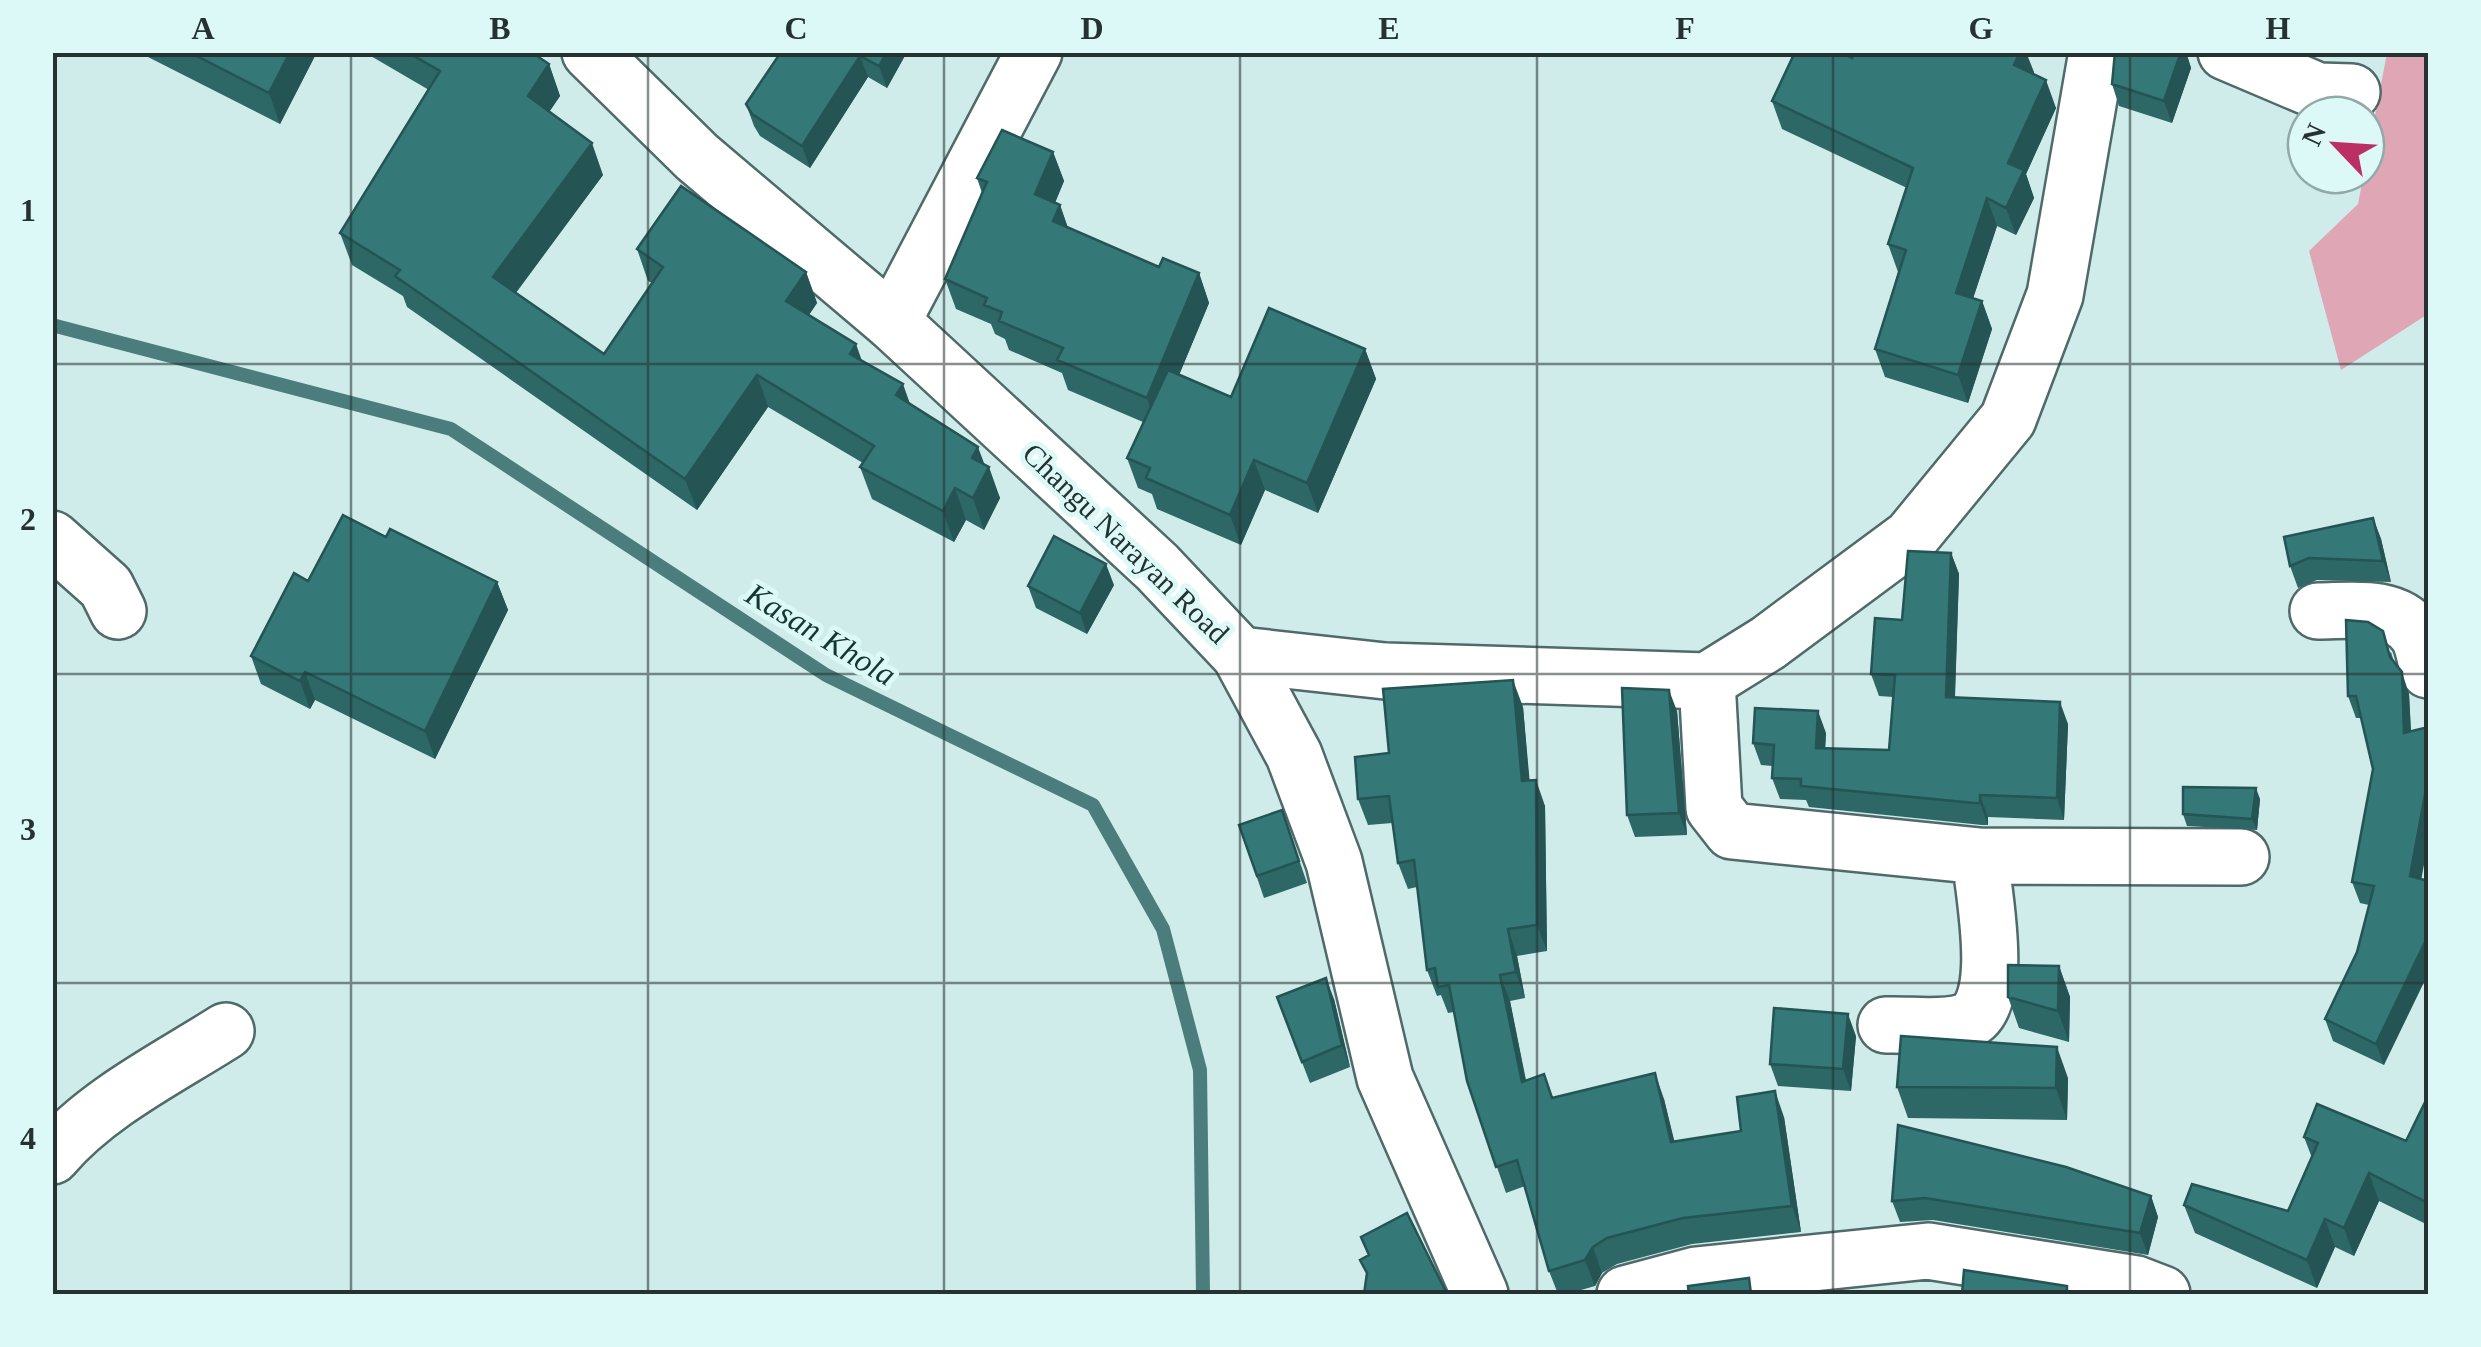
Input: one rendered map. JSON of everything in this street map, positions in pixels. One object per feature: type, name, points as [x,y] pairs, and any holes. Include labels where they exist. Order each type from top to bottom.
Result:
[{"type":"street","name":"Changu Narayan Road","points":[[590,52],[697,157],[892,322],[1156,567],[1240,654],[1294,754],[1334,862],[1385,1078],[1480,1294]]},
{"type":"street","points":[[892,322],[1034,52]]},
{"type":"street","points":[[1240,654],[1385,671],[1708,681],[1768,643],[1911,537],[2008,419],[2055,296],[2097,52]]},
{"type":"street","points":[[2226,52],[2318,91],[2352,92]]},
{"type":"street","points":[[52,539],[65,546],[106,588],[118,612]]},
{"type":"street","points":[[2318,611],[2380,610],[2401,620],[2416,633],[2428,670]]},
{"type":"street","points":[[1708,681],[1714,808],[1732,831],[1980,856],[2241,857]]},
{"type":"street","points":[[1886,1025],[1964,1022],[1980,1011],[1991,989],[1980,856]]},
{"type":"street","points":[[52,1156],[67,1138],[139,1086],[226,1031]]},
{"type":"street","points":[[1626,1294],[1696,1275],[1928,1251],[2136,1284],[2162,1294]]},
{"type":"shaded area","points":[[2387,53],[2428,53],[2428,314],[2341,370],[2309,251],[2358,204],[2360,195],[2386,195],[2386,95],[2379,95]]},
{"type":"building","points":[[189,52],[290,52],[269,93]]},
{"type":"building","points":[[407,52],[531,52],[549,64],[528,96],[592,143],[493,277],[604,354],[663,267],[637,249],[681,186],[806,272],[786,301],[856,344],[850,354],[903,384],[896,395],[978,447],[972,458],[989,467],[973,498],[955,488],[943,511],[860,467],[874,446],[757,375],[685,479],[395,276],[400,270],[340,233],[440,71]]},
{"type":"building","points":[[781,52],[887,52],[879,66],[860,56],[802,146],[752,114],[746,104]]},
{"type":"building","points":[[1795,52],[1840,52],[1852,58],[1855,52],[2020,52],[2014,65],[2046,80],[2008,163],[2024,170],[2006,208],[1987,198],[1956,293],[1982,301],[1958,375],[1875,349],[1906,250],[1888,244],[1913,168],[1772,101]]},
{"type":"building","points":[[2115,52],[2181,52],[2164,101],[2112,84]]},
{"type":"building","points":[[1002,130],[1053,152],[1035,194],[1060,205],[1053,221],[1159,267],[1163,258],[1199,273],[1147,398],[1057,360],[1063,348],[999,321],[1002,312],[984,305],[987,298],[945,279],[987,182],[977,178]]},
{"type":"building","points":[[1269,308],[1365,349],[1307,483],[1254,460],[1230,515],[1146,478],[1150,468],[1127,458],[1168,370],[1231,397]]},
{"type":"building","points":[[343,515],[386,537],[390,529],[497,582],[425,731],[305,672],[300,681],[251,656],[294,573],[308,581]]},
{"type":"building","points":[[2373,518],[2383,561],[2309,558],[2290,566],[2284,537]]},
{"type":"building","points":[[1054,536],[1106,564],[1080,613],[1028,586]]},
{"type":"building","points":[[1908,551],[1951,553],[1946,697],[2060,702],[2057,798],[1980,795],[1980,803],[1974,803],[1801,786],[1801,779],[1772,778],[1774,745],[1753,743],[1755,708],[1818,711],[1816,748],[1889,750],[1895,675],[1871,674],[1875,618],[1902,620]]},
{"type":"building","points":[[2346,620],[2368,622],[2383,631],[2390,657],[2402,672],[2404,733],[2428,727],[2428,788],[2410,876],[2428,881],[2428,936],[2376,1044],[2325,1019],[2357,952],[2374,886],[2352,882],[2373,769],[2356,696],[2348,696]]},
{"type":"building","points":[[1513,680],[1522,781],[1536,780],[1537,925],[1508,929],[1516,972],[1500,975],[1522,1082],[1544,1074],[1552,1098],[1655,1073],[1671,1142],[1741,1131],[1737,1097],[1775,1091],[1792,1206],[1683,1218],[1607,1238],[1593,1247],[1585,1260],[1549,1271],[1517,1160],[1496,1167],[1467,1081],[1449,985],[1438,987],[1435,968],[1427,970],[1414,860],[1398,863],[1389,796],[1358,799],[1355,757],[1389,753],[1383,689]]},
{"type":"building","points":[[1622,688],[1669,690],[1679,813],[1627,815]]},
{"type":"building","points":[[2183,787],[2256,788],[2252,819],[2183,814]]},
{"type":"building","points":[[1282,810],[1299,861],[1257,876],[1239,825]]},
{"type":"building","points":[[2008,965],[2059,966],[2058,1011],[2008,997]]},
{"type":"building","points":[[1326,978],[1342,1045],[1302,1062],[1277,997]]},
{"type":"building","points":[[1774,1008],[1848,1014],[1843,1069],[1770,1064]]},
{"type":"building","points":[[1901,1036],[2057,1047],[2056,1088],[1897,1087]]},
{"type":"building","points":[[2428,1096],[2428,1203],[2369,1173],[2344,1228],[2325,1219],[2307,1260],[2184,1205],[2192,1184],[2288,1211],[2318,1143],[2304,1137],[2317,1104],[2406,1141]]},
{"type":"building","points":[[1898,1125],[2066,1167],[2151,1196],[2140,1233],[1925,1198],[1892,1201]]},
{"type":"building","points":[[1407,1213],[1447,1294],[1364,1294],[1367,1273],[1360,1260],[1369,1255],[1361,1237]]},
{"type":"building","points":[[1964,1270],[2067,1286],[2067,1294],[1962,1294]]},
{"type":"building","points":[[1749,1278],[1751,1294],[1689,1294],[1688,1286]]},
{"type":"waterway","name":"Kasan Khola","points":[[52,325],[451,429],[826,675],[1093,805],[1163,929],[1200,1070],[1203,1294]]}]
